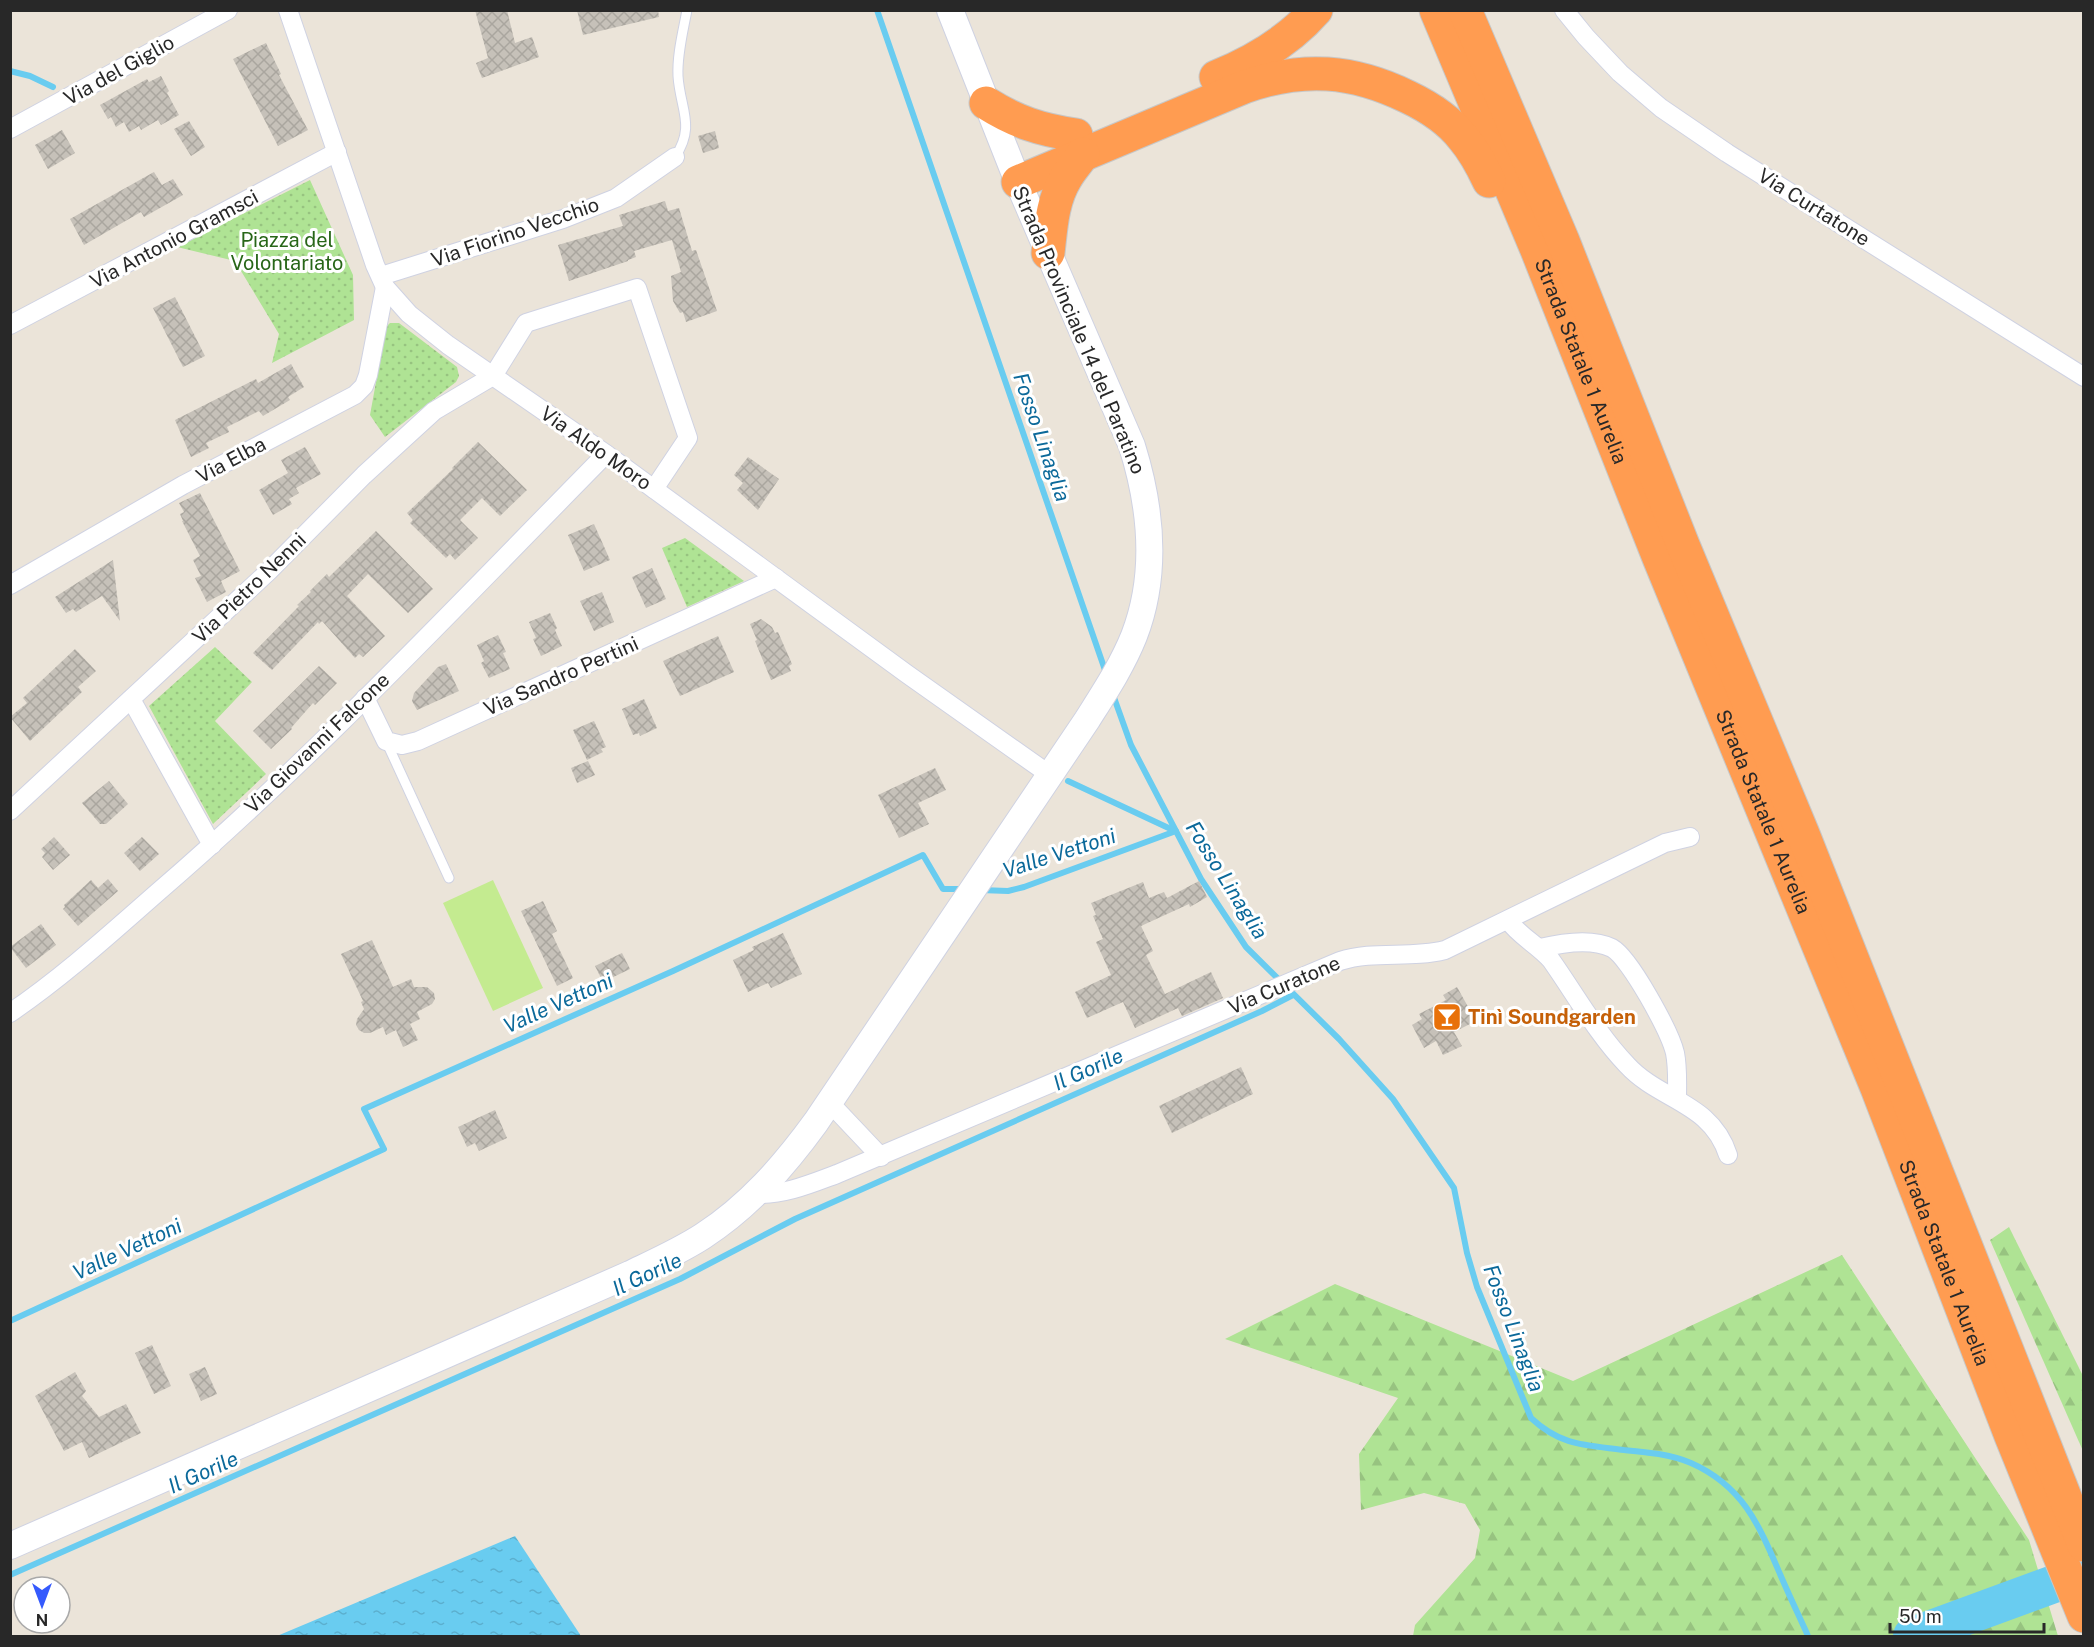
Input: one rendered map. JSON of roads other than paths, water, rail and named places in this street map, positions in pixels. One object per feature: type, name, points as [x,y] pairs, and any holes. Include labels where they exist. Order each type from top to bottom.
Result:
[{"type":"highway","points":[[1014,172],[1080,144],[1247,63],[1285,39],[1316,10]]},
{"type":"highway","name":"Strada Statale 1 Aurelia","points":[[1436,10],[1537,250],[1659,558],[1877,1088],[2023,1431],[2084,1545]]},
{"type":"highway","name":"Strada Statale 1 Aurelia","points":[[1465,10],[1563,241],[1683,545],[1803,834],[1901,1080],[2023,1431],[2084,1616]]},
{"type":"highway","points":[[986,103],[1032,127],[1080,144],[1262,81],[1309,73],[1352,76],[1415,100],[1452,126],[1462,136],[1478,160],[1513,238],[1537,250]]},
{"type":"highway","points":[[1048,253],[1057,196],[1080,144]]},
{"type":"main road","name":"Strada Provinciale 14 del Paratino","points":[[10,1546],[657,1261],[714,1229],[770,1180],[798,1147],[1087,720],[1125,656],[1134,634],[1148,581],[1150,549],[1148,514],[1142,478],[1132,446],[1014,172],[950,10]]},
{"type":"street","name":"Via del Giglio","points":[[10,129],[228,10]]},
{"type":"street","name":"Via Curtatone","points":[[1564,10],[1586,38],[1620,73],[1661,108],[1727,153],[2084,377]]},
{"type":"street","name":"Via Aldo Moro","points":[[289,11],[383,281],[409,314],[448,345],[606,454],[907,674],[1050,775]]},
{"type":"street","name":"Via Antonio Gramsci","points":[[10,325],[337,152]]},
{"type":"street","name":"Via Fiorino Vecchio","points":[[383,281],[563,219],[616,198],[675,157]]},
{"type":"street","name":"Via Elba","points":[[10,585],[183,485],[355,395],[364,386],[368,375],[383,281]]},
{"type":"street","points":[[494,376],[526,323],[637,288],[688,438],[654,489]]},
{"type":"street","name":"Via Pietro Nenni","points":[[10,811],[269,571],[364,475],[434,411],[494,376]]},
{"type":"street","name":"Via Giovanni Falcone","points":[[10,1013],[44,990],[212,845],[365,698],[606,454]]},
{"type":"street","name":"Via Sandro Pertini","points":[[386,741],[402,745],[418,741],[776,578]]},
{"type":"street","points":[[365,698],[386,741]]},
{"type":"street","points":[[131,699],[212,845]]},
{"type":"street","name":"Via Curatone","points":[[755,1194],[772,1195],[792,1191],[881,1157],[1351,957],[1423,954],[1445,950],[1665,843],[1690,837]]},
{"type":"street","points":[[1508,920],[1514,929],[1540,948],[1551,960],[1628,1067],[1704,1117],[1724,1141],[1728,1155]]},
{"type":"street","points":[[1540,948],[1557,944],[1606,945],[1627,961],[1669,1034],[1675,1052],[1677,1099]]},
{"type":"street","points":[[830,1102],[881,1157]]},
{"type":"lane","points":[[675,157],[682,145],[686,126],[678,77],[678,57],[687,10]]},
{"type":"lane","points":[[386,741],[448,878]]},
{"type":"water","points":[[515,1536],[581,1636],[277,1636]]},
{"type":"waterway","name":"Fosso Linaglia","points":[[877,10],[1106,673]]},
{"type":"waterway","points":[[10,71],[30,76],[53,87]]},
{"type":"waterway","name":"Fosso Linaglia","points":[[1112,692],[1131,745],[1201,879],[1246,947],[1339,1039],[1393,1099],[1454,1188],[1467,1253],[1477,1287],[1531,1418],[1553,1434],[1574,1443],[1675,1457],[1709,1472],[1724,1483],[1747,1509],[1765,1539],[1808,1636]]},
{"type":"waterway","points":[[1068,781],[1175,831]]},
{"type":"waterway","name":"Valle Vettoni","points":[[980,890],[1008,891],[1024,887],[1176,831]]},
{"type":"waterway","name":"Valle Vettoni","points":[[10,1321],[384,1149],[364,1109],[673,971],[923,855],[943,889],[964,889]]},
{"type":"waterway","name":"Il Gorile","points":[[10,1575],[680,1279],[795,1219],[1262,1011],[1293,995]]},
{"type":"waterway","points":[[1912,1636],[2084,1573]]},
{"type":"place","name":"Tinì Soundgarden","points":[[1447,1017]]},
{"type":"park label","name":"Piazza del Volontariato","points":[[287,252]]}]
